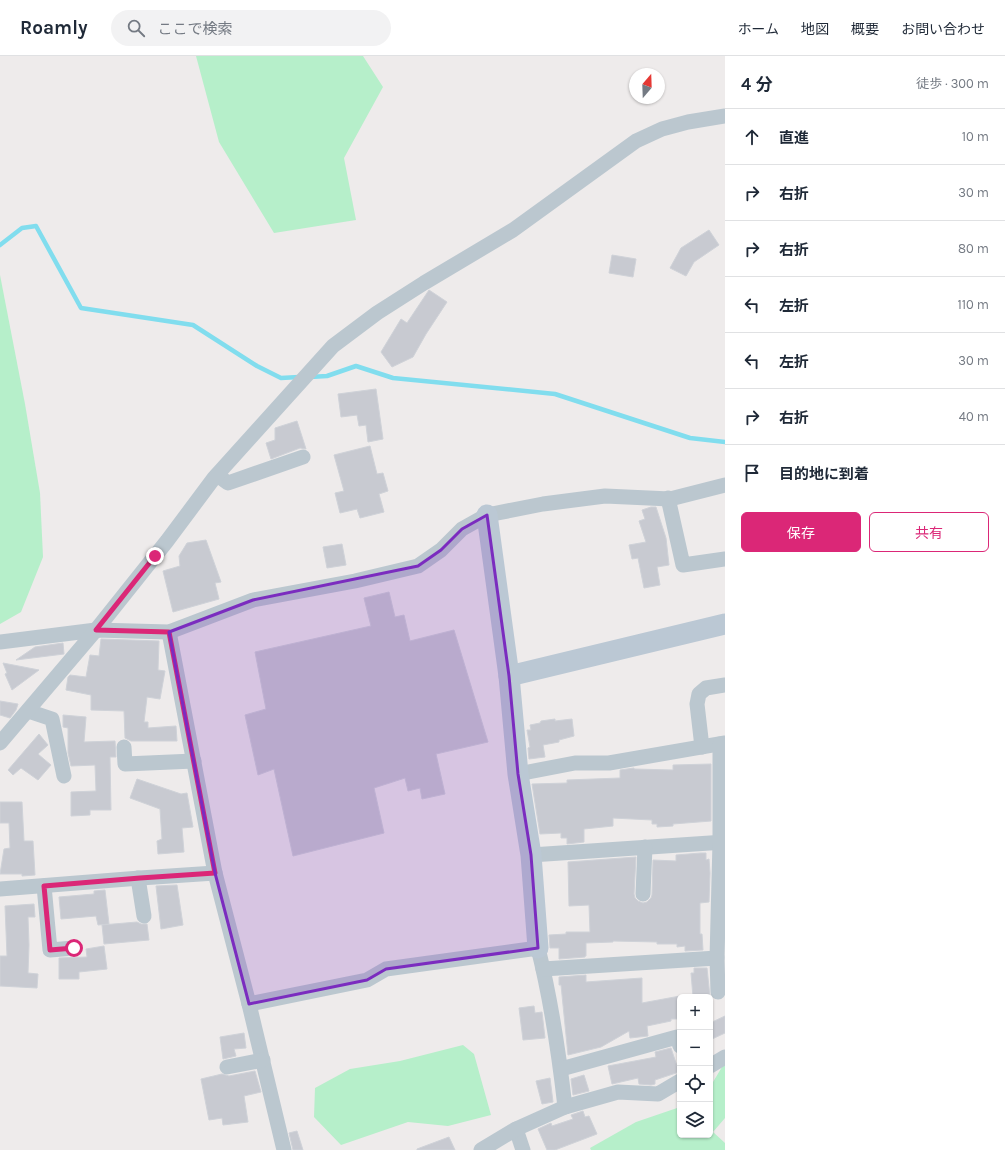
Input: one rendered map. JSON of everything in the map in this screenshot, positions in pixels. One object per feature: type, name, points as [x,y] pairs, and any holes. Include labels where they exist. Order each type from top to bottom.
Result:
[{"type":"street","points":[[0,743],[96,630],[218,475],[333,346],[377,313],[513,230],[636,141],[662,129],[688,122],[725,116]]},
{"type":"street","points":[[218,475],[228,483],[303,457]]},
{"type":"street","points":[[0,642],[96,630],[169,632],[253,600],[355,581],[418,566],[441,550],[462,529],[487,516],[543,504],[605,496],[668,498],[725,485]]},
{"type":"street","points":[[668,498],[683,565],[725,559]]},
{"type":"street","points":[[487,516],[509,676],[518,774],[531,855],[538,948],[561,1069],[565,1107]]},
{"type":"street","points":[[509,676],[725,624]]},
{"type":"street","points":[[169,632],[215,873],[263,1060],[284,1150]]},
{"type":"street","points":[[702,747],[697,704],[699,694],[706,688],[725,685]]},
{"type":"street","points":[[28,711],[52,719],[64,776]]},
{"type":"street","points":[[518,774],[575,763],[609,763],[723,743],[723,842],[717,958],[718,992]]},
{"type":"street","points":[[124,746],[125,764],[194,761]]},
{"type":"street","points":[[531,855],[723,842]]},
{"type":"street","points":[[643,894],[645,847]]},
{"type":"street","points":[[0,889],[215,873]]},
{"type":"street","points":[[138,878],[144,916]]},
{"type":"street","points":[[44,886],[50,950],[74,948]]},
{"type":"street","points":[[249,1004],[367,980],[386,969],[538,948]]},
{"type":"street","points":[[543,969],[717,958]]},
{"type":"street","points":[[561,1069],[677,1037]]},
{"type":"street","points":[[713,1064],[725,1057]]},
{"type":"street","points":[[227,1067],[263,1060]]},
{"type":"street","points":[[481,1150],[516,1130],[565,1107],[618,1092],[658,1094],[677,1083]]},
{"type":"street","points":[[516,1130],[524,1150]]},
{"type":"highlighted area","points":[[487,515],[509,676],[518,774],[531,855],[538,948],[386,969],[367,980],[249,1004],[215,873],[169,632],[253,600],[418,566],[441,550],[462,529]]},
{"type":"green space","points":[[196,56],[363,56],[383,87],[344,158],[356,220],[274,233],[219,142]]},
{"type":"green space","points":[[0,275],[25,404],[40,493],[43,557],[21,612],[0,624]]},
{"type":"green space","points":[[463,1045],[474,1054],[491,1115],[448,1126],[408,1122],[341,1145],[314,1117],[315,1088],[350,1069],[400,1061]]},
{"type":"green space","points":[[725,1062],[725,1118],[713,1132],[713,1102],[713,1082]]},
{"type":"green space","points":[[677,1108],[677,1138],[713,1138],[713,1132],[725,1143],[725,1150],[591,1150],[590,1148],[636,1122]]},
{"type":"building","points":[[709,230],[719,245],[694,262],[686,276],[670,268],[681,248]]},
{"type":"building","points":[[612,255],[636,259],[633,277],[609,273]]},
{"type":"building","points":[[429,290],[447,302],[413,357],[392,367],[381,352],[401,319],[407,323]]},
{"type":"building","points":[[376,389],[383,439],[368,442],[366,425],[359,426],[357,415],[341,417],[338,394]]},
{"type":"building","points":[[297,421],[306,449],[300,448],[271,459],[266,443],[275,440],[275,428]]},
{"type":"building","points":[[370,446],[377,474],[383,473],[388,491],[379,494],[384,512],[360,518],[357,509],[340,513],[335,493],[344,491],[334,455]]},
{"type":"building","points":[[656,507],[666,538],[669,565],[657,567],[660,585],[644,588],[638,558],[632,559],[629,545],[646,542],[639,521],[645,519],[642,510]]},
{"type":"building","points":[[206,540],[221,582],[215,583],[219,599],[173,612],[163,571],[180,566],[179,556],[187,543]]},
{"type":"building","points":[[342,544],[346,565],[327,568],[323,547]]},
{"type":"building","points":[[389,592],[395,617],[404,615],[410,641],[454,630],[488,742],[436,754],[445,794],[422,799],[420,788],[408,791],[405,778],[374,788],[384,833],[293,856],[274,769],[258,775],[245,715],[266,709],[255,652],[371,626],[364,598]]},
{"type":"building","points":[[101,639],[159,641],[158,670],[165,671],[160,699],[147,697],[144,722],[148,722],[148,728],[176,726],[177,741],[131,741],[125,738],[124,711],[91,710],[91,695],[66,690],[68,677],[70,675],[86,677],[90,655],[99,656]]},
{"type":"building","points":[[63,643],[64,654],[16,660],[35,647]]},
{"type":"building","points":[[3,663],[39,670],[12,690],[5,674],[7,673]]},
{"type":"building","points":[[0,701],[18,704],[16,710],[10,718],[0,715]]},
{"type":"building","points":[[63,715],[86,717],[84,742],[115,741],[116,757],[110,757],[111,810],[90,810],[90,815],[71,816],[71,792],[96,791],[95,765],[71,766],[68,753],[68,728],[63,727]]},
{"type":"building","points":[[555,719],[555,721],[572,719],[574,736],[559,740],[559,742],[543,745],[545,757],[529,759],[528,748],[530,747],[527,730],[531,730],[530,725],[540,723],[541,721]]},
{"type":"building","points":[[39,734],[48,745],[38,754],[51,765],[38,780],[21,768],[13,775],[8,770]]},
{"type":"building","points":[[711,764],[711,821],[673,824],[673,826],[657,827],[657,824],[652,824],[652,820],[613,818],[613,826],[584,829],[584,842],[567,844],[567,838],[561,838],[561,833],[540,834],[532,784],[567,783],[567,780],[620,778],[620,770],[634,768],[673,770],[673,765]]},
{"type":"building","points":[[137,779],[181,794],[187,793],[193,827],[182,828],[184,852],[158,854],[157,841],[162,839],[160,809],[130,798]]},
{"type":"building","points":[[0,802],[22,802],[24,841],[33,841],[35,875],[22,876],[22,874],[0,874],[4,849],[10,848],[9,823],[0,823]]},
{"type":"building","points":[[706,853],[706,860],[709,859],[710,873],[709,902],[700,903],[700,934],[702,934],[703,950],[685,951],[685,946],[677,947],[677,944],[657,944],[657,942],[613,941],[586,943],[585,957],[559,959],[559,948],[550,948],[549,935],[566,934],[566,932],[590,932],[589,905],[569,906],[568,862],[636,857],[634,894],[638,901],[643,903],[647,902],[652,895],[653,860],[676,861],[676,855]]},
{"type":"building","points":[[177,885],[183,925],[161,929],[156,886]]},
{"type":"building","points":[[105,890],[109,924],[98,925],[96,916],[61,919],[59,897],[94,894],[94,891]]},
{"type":"building","points":[[34,904],[35,917],[28,917],[28,973],[38,974],[37,988],[0,986],[0,956],[7,956],[5,906]]},
{"type":"building","points":[[137,922],[147,924],[149,940],[104,944],[102,925]]},
{"type":"building","points":[[104,946],[107,969],[79,972],[79,979],[59,979],[59,958],[87,957],[86,949]]},
{"type":"building","points":[[694,968],[707,968],[710,994],[693,994],[691,973],[694,973]]},
{"type":"building","points":[[586,975],[586,982],[642,978],[642,1003],[677,997],[677,1019],[671,1019],[671,1021],[647,1026],[648,1036],[630,1038],[629,1031],[601,1047],[568,1055],[559,977]]},
{"type":"building","points":[[534,1006],[535,1013],[542,1012],[545,1038],[523,1040],[519,1008]]},
{"type":"building","points":[[725,1016],[725,1033],[713,1039],[713,1030],[713,1022]]},
{"type":"building","points":[[244,1033],[246,1048],[234,1049],[236,1056],[223,1059],[220,1037]]},
{"type":"building","points":[[671,1048],[677,1066],[677,1073],[655,1080],[655,1084],[651,1085],[639,1084],[638,1078],[612,1084],[608,1066],[656,1057],[655,1052]]},
{"type":"building","points":[[255,1071],[261,1092],[244,1096],[248,1122],[223,1125],[222,1118],[209,1120],[201,1079],[222,1074],[229,1076]]},
{"type":"building","points":[[584,1075],[589,1091],[573,1095],[571,1079]]},
{"type":"building","points":[[550,1078],[553,1102],[542,1104],[536,1081]]},
{"type":"building","points":[[583,1111],[585,1117],[589,1116],[597,1134],[555,1150],[547,1150],[538,1129],[551,1123],[552,1126],[573,1119],[571,1115]]},
{"type":"building","points":[[297,1131],[303,1150],[293,1150],[289,1133]]},
{"type":"building","points":[[449,1137],[455,1150],[417,1150],[417,1149]]},
{"type":"waterway","points":[[0,245],[22,228],[36,226],[81,308],[193,325],[257,366],[281,378],[299,377]]},
{"type":"waterway","points":[[310,377],[327,376],[356,366],[393,378],[555,394],[690,438],[725,442]]},
{"type":"route","points":[[74,948],[50,950],[44,886],[215,873],[169,632],[96,630],[155,556]]}]
